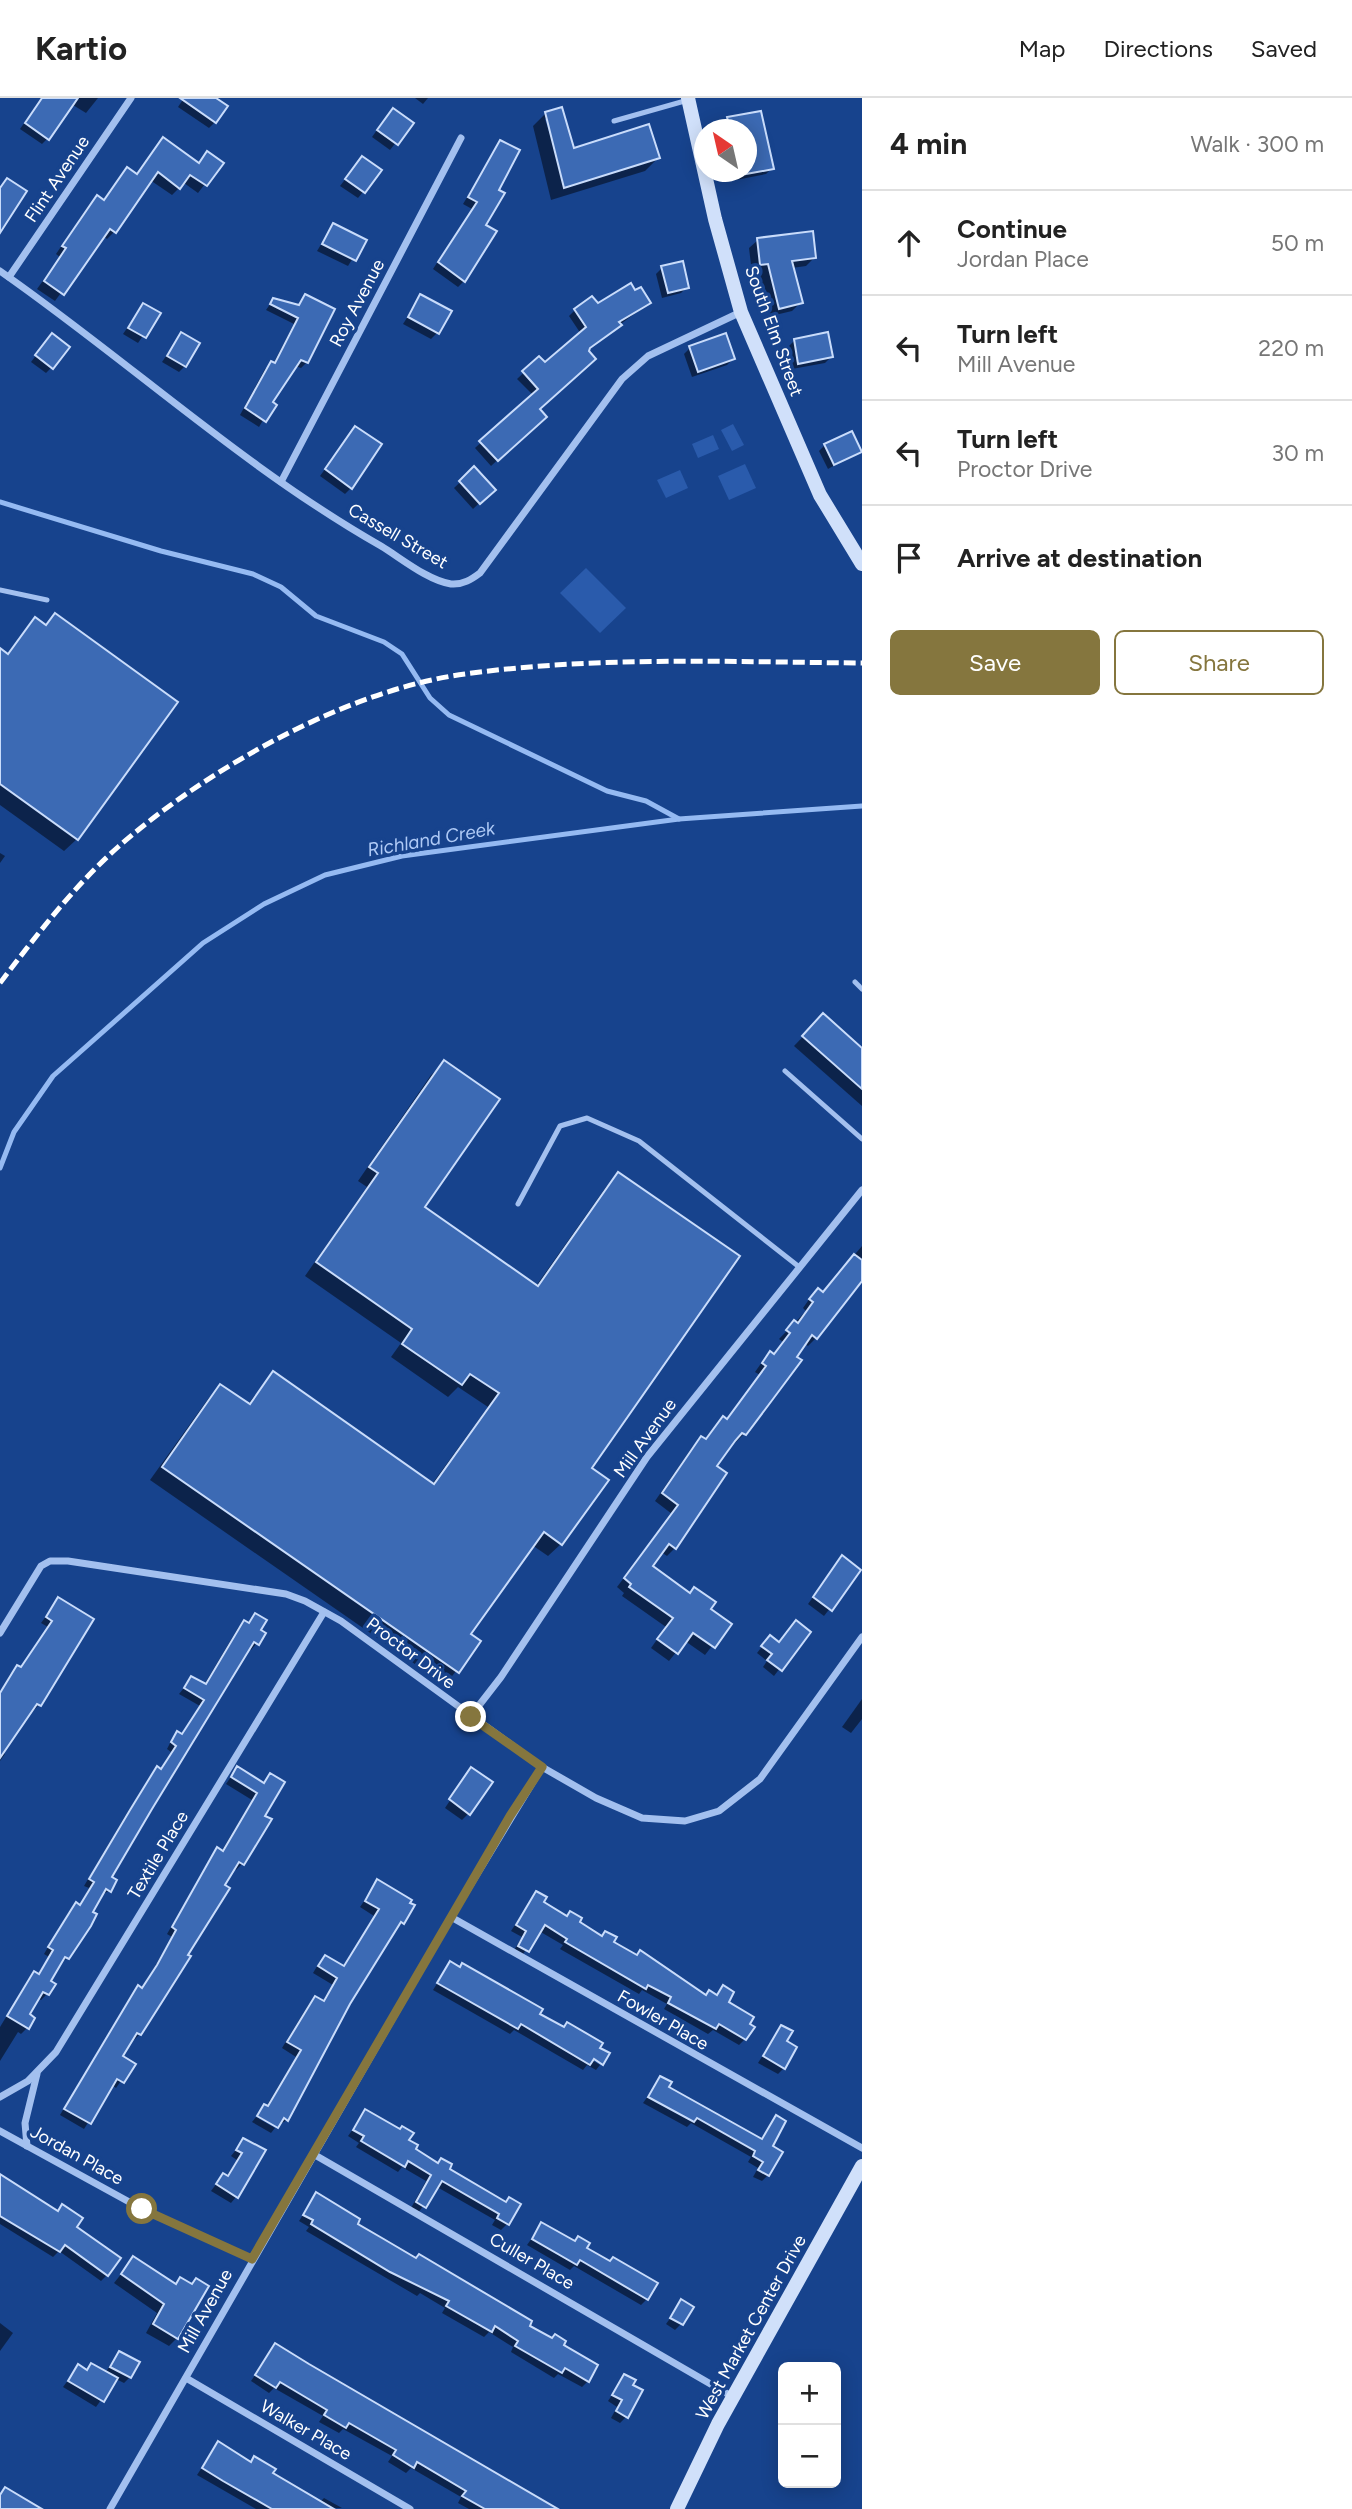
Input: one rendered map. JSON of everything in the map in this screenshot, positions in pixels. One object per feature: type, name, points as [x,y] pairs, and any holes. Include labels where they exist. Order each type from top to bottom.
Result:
[{"type":"street","name":"Flint Avenue","points":[[9,277],[131,98]]},
{"type":"street","name":"South Elm Street","points":[[688,99],[715,219],[741,312],[820,495],[862,564]]},
{"type":"street","name":"Roy Avenue","points":[[281,482],[461,138]]},
{"type":"street","name":"Cassell Street","points":[[0,271],[150,383],[229,447],[356,532],[431,576],[452,584],[468,582],[480,573],[622,379],[648,356],[741,312]]},
{"type":"street","name":"Mill Avenue","points":[[471,1717],[502,1677],[647,1457],[798,1266],[862,1190]]},
{"type":"street","name":"Proctor Drive","points":[[0,1633],[44,1565],[68,1561],[286,1594],[324,1612],[542,1767],[597,1798],[642,1818],[663,1822],[685,1821],[719,1811],[760,1779],[862,1637]]},
{"type":"street","name":"Textile Place","points":[[0,2097],[38,2073],[56,2052],[324,1612]]},
{"type":"street","name":"Mill Avenue","points":[[110,2509],[451,1917],[542,1767]]},
{"type":"street","name":"Fowler Place","points":[[451,1917],[862,2148]]},
{"type":"street","points":[[27,2146],[25,2123],[38,2073]]},
{"type":"street","name":"Jordan Place","points":[[0,2131],[142,2209],[252,2259]]},
{"type":"street","name":"Culler Place","points":[[315,2155],[733,2397]]},
{"type":"street","name":"West Market Center Drive","points":[[677,2509],[733,2397],[862,2166]]},
{"type":"street","name":"Walker Place","points":[[186,2378],[410,2509]]},
{"type":"lane","points":[[614,121],[688,99]]},
{"type":"lane","points":[[0,590],[47,600]]},
{"type":"lane","points":[[855,982],[862,989]]},
{"type":"lane","points":[[785,1071],[862,1139]]},
{"type":"lane","points":[[518,1204],[560,1126],[587,1118],[639,1141],[798,1266]]},
{"type":"shaded area","points":[[733,424],[744,445],[732,451],[721,430]]},
{"type":"shaded area","points":[[713,435],[719,449],[698,458],[692,444]]},
{"type":"shaded area","points":[[745,464],[756,488],[729,500],[718,476]]},
{"type":"shaded area","points":[[680,470],[688,488],[666,498],[657,480]]},
{"type":"shaded area","points":[[586,568],[626,608],[600,633],[560,593]]},
{"type":"building","points":[[42,98],[78,98],[49,140],[25,123]]},
{"type":"building","points":[[180,98],[216,98],[228,106],[216,123]]},
{"type":"building","points":[[562,107],[574,148],[649,124],[660,158],[564,188],[545,112]]},
{"type":"building","points":[[393,108],[414,123],[398,145],[377,130]]},
{"type":"building","points":[[761,111],[774,169],[757,172],[757,119],[727,117]]},
{"type":"building","points":[[163,137],[199,163],[207,151],[224,163],[207,186],[190,175],[180,189],[158,172],[116,233],[110,229],[64,295],[44,281],[66,248],[62,246],[97,195],[104,200],[127,167],[137,174]]},
{"type":"building","points":[[500,140],[520,150],[499,190],[505,193],[486,225],[497,231],[465,282],[438,262],[477,202],[468,197]]},
{"type":"building","points":[[362,156],[382,170],[365,193],[345,179]]},
{"type":"building","points":[[7,178],[27,191],[0,233],[0,188]]},
{"type":"building","points":[[333,223],[367,240],[356,261],[322,244]]},
{"type":"building","points":[[813,231],[816,258],[792,261],[803,303],[779,309],[768,264],[760,265],[757,238]]},
{"type":"building","points":[[683,261],[689,288],[668,293],[661,266]]},
{"type":"building","points":[[631,283],[635,290],[641,287],[651,303],[619,322],[622,325],[590,348],[589,351],[596,359],[540,409],[547,417],[498,461],[479,441],[538,389],[522,371],[539,356],[545,362],[586,327],[574,309],[592,296],[598,303]]},
{"type":"building","points":[[305,294],[335,309],[308,363],[301,360],[273,402],[277,405],[266,422],[245,408],[271,361],[275,363],[298,318],[270,304],[273,298],[299,305]]},
{"type":"building","points":[[420,294],[452,311],[439,334],[408,317]]},
{"type":"building","points":[[143,303],[161,313],[146,338],[128,328]]},
{"type":"building","points":[[181,332],[200,343],[186,367],[167,356]]},
{"type":"building","points":[[828,332],[833,357],[798,364],[794,339]]},
{"type":"building","points":[[52,333],[70,347],[53,369],[35,355]]},
{"type":"building","points":[[726,333],[735,359],[698,372],[689,346]]},
{"type":"building","points":[[355,426],[382,444],[352,489],[325,469]]},
{"type":"building","points":[[852,431],[862,452],[834,465],[824,444]]},
{"type":"building","points":[[474,466],[496,490],[480,504],[459,481]]},
{"type":"building","points":[[55,613],[178,702],[78,840],[0,784],[0,648],[8,654],[35,617],[46,625]]},
{"type":"building","points":[[823,1013],[862,1048],[862,1089],[802,1036]]},
{"type":"building","points":[[444,1060],[500,1099],[425,1207],[538,1286],[618,1172],[740,1256],[592,1468],[609,1480],[562,1545],[544,1532],[471,1634],[481,1641],[459,1673],[162,1467],[220,1384],[250,1404],[273,1371],[434,1484],[499,1393],[470,1374],[462,1385],[402,1344],[412,1329],[316,1262],[378,1173],[369,1167]]},
{"type":"building","points":[[854,1254],[862,1260],[862,1281],[817,1339],[812,1335],[797,1357],[802,1360],[746,1435],[742,1433],[717,1466],[727,1473],[676,1549],[669,1544],[653,1566],[690,1593],[694,1587],[716,1602],[711,1609],[732,1624],[715,1648],[693,1633],[678,1654],[657,1639],[673,1618],[629,1587],[631,1584],[624,1578],[678,1505],[662,1493],[701,1436],[706,1439],[723,1416],[727,1419],[766,1366],[762,1363],[770,1351],[774,1354],[790,1333],[786,1330],[794,1320],[798,1323],[813,1302],[809,1299],[818,1288],[823,1292]]},
{"type":"building","points":[[842,1555],[861,1570],[832,1611],[813,1597]]},
{"type":"building","points":[[58,1597],[94,1619],[41,1706],[37,1704],[0,1758],[0,1693],[17,1665],[21,1667],[52,1621],[46,1617]]},
{"type":"building","points":[[255,1613],[267,1620],[261,1630],[266,1633],[259,1645],[254,1642],[152,1809],[112,1877],[117,1880],[111,1892],[106,1889],[93,1912],[97,1914],[91,1926],[69,1959],[65,1957],[51,1981],[56,1984],[49,1995],[43,1992],[30,2014],[35,2018],[29,2029],[7,2016],[34,1971],[39,1974],[53,1950],[48,1947],[76,1902],[80,1905],[94,1882],[89,1879],[157,1766],[161,1769],[176,1746],[171,1742],[177,1731],[182,1734],[204,1700],[184,1688],[191,1676],[206,1684],[244,1620],[249,1623]]},
{"type":"building","points":[[796,1620],[811,1632],[782,1671],[767,1660],[772,1654],[761,1646],[770,1635],[779,1642]]},
{"type":"building","points":[[237,1766],[264,1783],[270,1773],[285,1782],[265,1816],[272,1819],[244,1865],[239,1862],[225,1885],[230,1888],[188,1955],[191,1956],[141,2035],[137,2033],[123,2056],[136,2064],[124,2083],[117,2079],[91,2124],[64,2109],[138,1985],[142,1988],[157,1965],[176,1930],[172,1927],[217,1847],[223,1851],[257,1793],[231,1777]]},
{"type":"building","points":[[471,1767],[493,1782],[470,1815],[449,1799]]},
{"type":"building","points":[[377,1879],[412,1900],[410,1903],[415,1905],[404,1924],[401,1922],[350,2004],[288,2121],[284,2118],[278,2128],[257,2116],[264,2104],[268,2106],[301,2050],[287,2042],[315,1996],[324,2001],[337,1978],[318,1966],[325,1955],[344,1966],[379,1909],[365,1901]]},
{"type":"building","points":[[536,1891],[547,1897],[544,1902],[567,1916],[570,1911],[582,1918],[580,1922],[602,1936],[605,1931],[617,1937],[614,1942],[637,1955],[640,1950],[706,1995],[709,1990],[717,1995],[723,1985],[734,1992],[729,2002],[754,2017],[750,2024],[755,2027],[746,2040],[719,2024],[716,2029],[668,2003],[671,1997],[648,1985],[646,1989],[565,1942],[567,1939],[545,1925],[529,1952],[518,1946],[526,1931],[516,1925]]},
{"type":"building","points":[[450,1961],[460,1967],[462,1963],[543,2009],[540,2014],[564,2027],[567,2022],[603,2043],[600,2048],[610,2053],[603,2065],[594,2059],[590,2065],[521,2024],[518,2029],[437,1983]]},
{"type":"building","points":[[781,2025],[793,2031],[787,2041],[797,2047],[785,2069],[763,2056]]},
{"type":"building","points":[[660,2076],[672,2082],[669,2087],[762,2139],[776,2115],[786,2121],[773,2146],[783,2152],[769,2176],[758,2170],[763,2162],[753,2156],[755,2151],[697,2118],[694,2122],[648,2097]]},
{"type":"building","points":[[365,2109],[400,2129],[402,2126],[414,2133],[409,2140],[418,2145],[416,2149],[438,2163],[441,2158],[452,2164],[450,2169],[506,2202],[509,2197],[521,2204],[509,2225],[497,2218],[499,2214],[442,2181],[426,2208],[416,2202],[431,2175],[408,2161],[405,2167],[361,2141],[364,2136],[353,2130]]},
{"type":"building","points":[[243,2138],[266,2150],[238,2198],[216,2184],[223,2173],[228,2176],[242,2153],[236,2150]]},
{"type":"building","points":[[0,2174],[58,2211],[62,2204],[83,2218],[77,2227],[121,2258],[108,2276],[65,2245],[60,2252],[0,2216]]},
{"type":"building","points":[[316,2192],[360,2219],[358,2224],[416,2258],[419,2254],[532,2321],[530,2326],[552,2338],[555,2334],[566,2341],[564,2345],[598,2365],[589,2382],[565,2368],[562,2373],[515,2346],[518,2341],[495,2326],[492,2332],[446,2306],[449,2301],[390,2272],[311,2224],[313,2220],[303,2215]]},
{"type":"building","points":[[541,2222],[575,2241],[578,2236],[590,2243],[587,2248],[610,2261],[613,2257],[658,2283],[648,2300],[580,2260],[577,2265],[532,2239]]},
{"type":"building","points":[[133,2256],[176,2284],[180,2277],[192,2284],[196,2278],[209,2286],[178,2339],[153,2324],[164,2304],[121,2274]]},
{"type":"building","points":[[681,2299],[694,2307],[683,2325],[670,2318]]},
{"type":"building","points":[[275,2343],[558,2509],[485,2509],[462,2496],[466,2491],[417,2462],[414,2468],[393,2455],[396,2450],[349,2423],[346,2428],[324,2415],[327,2410],[280,2382],[276,2388],[255,2375]]},
{"type":"building","points":[[119,2351],[140,2362],[131,2378],[110,2367]]},
{"type":"building","points":[[91,2363],[118,2378],[104,2402],[68,2381],[78,2364],[87,2370]]},
{"type":"building","points":[[624,2374],[636,2380],[633,2385],[643,2390],[628,2418],[616,2411],[622,2400],[612,2395]]},
{"type":"building","points":[[218,2441],[251,2462],[254,2456],[276,2469],[273,2473],[334,2509],[272,2509],[223,2481],[202,2468]]},
{"type":"building","points":[[5,2487],[42,2509],[0,2509],[0,2495]]},
{"type":"waterway","points":[[0,502],[161,551],[253,574],[281,587],[316,616],[384,642],[402,654],[430,698],[449,715],[607,791],[646,801],[679,819]]},
{"type":"waterway","name":"Richland Creek","points":[[0,1168],[14,1132],[53,1076],[203,943],[264,904],[325,875],[402,856],[679,819],[862,806]]},
{"type":"railway","points":[[0,983],[86,878],[154,818],[193,789],[280,737],[373,697],[420,683],[514,668],[663,661],[862,663]]},
{"type":"route","points":[[142,2209],[252,2259],[315,2155],[510,1816],[542,1767],[471,1717]]}]
